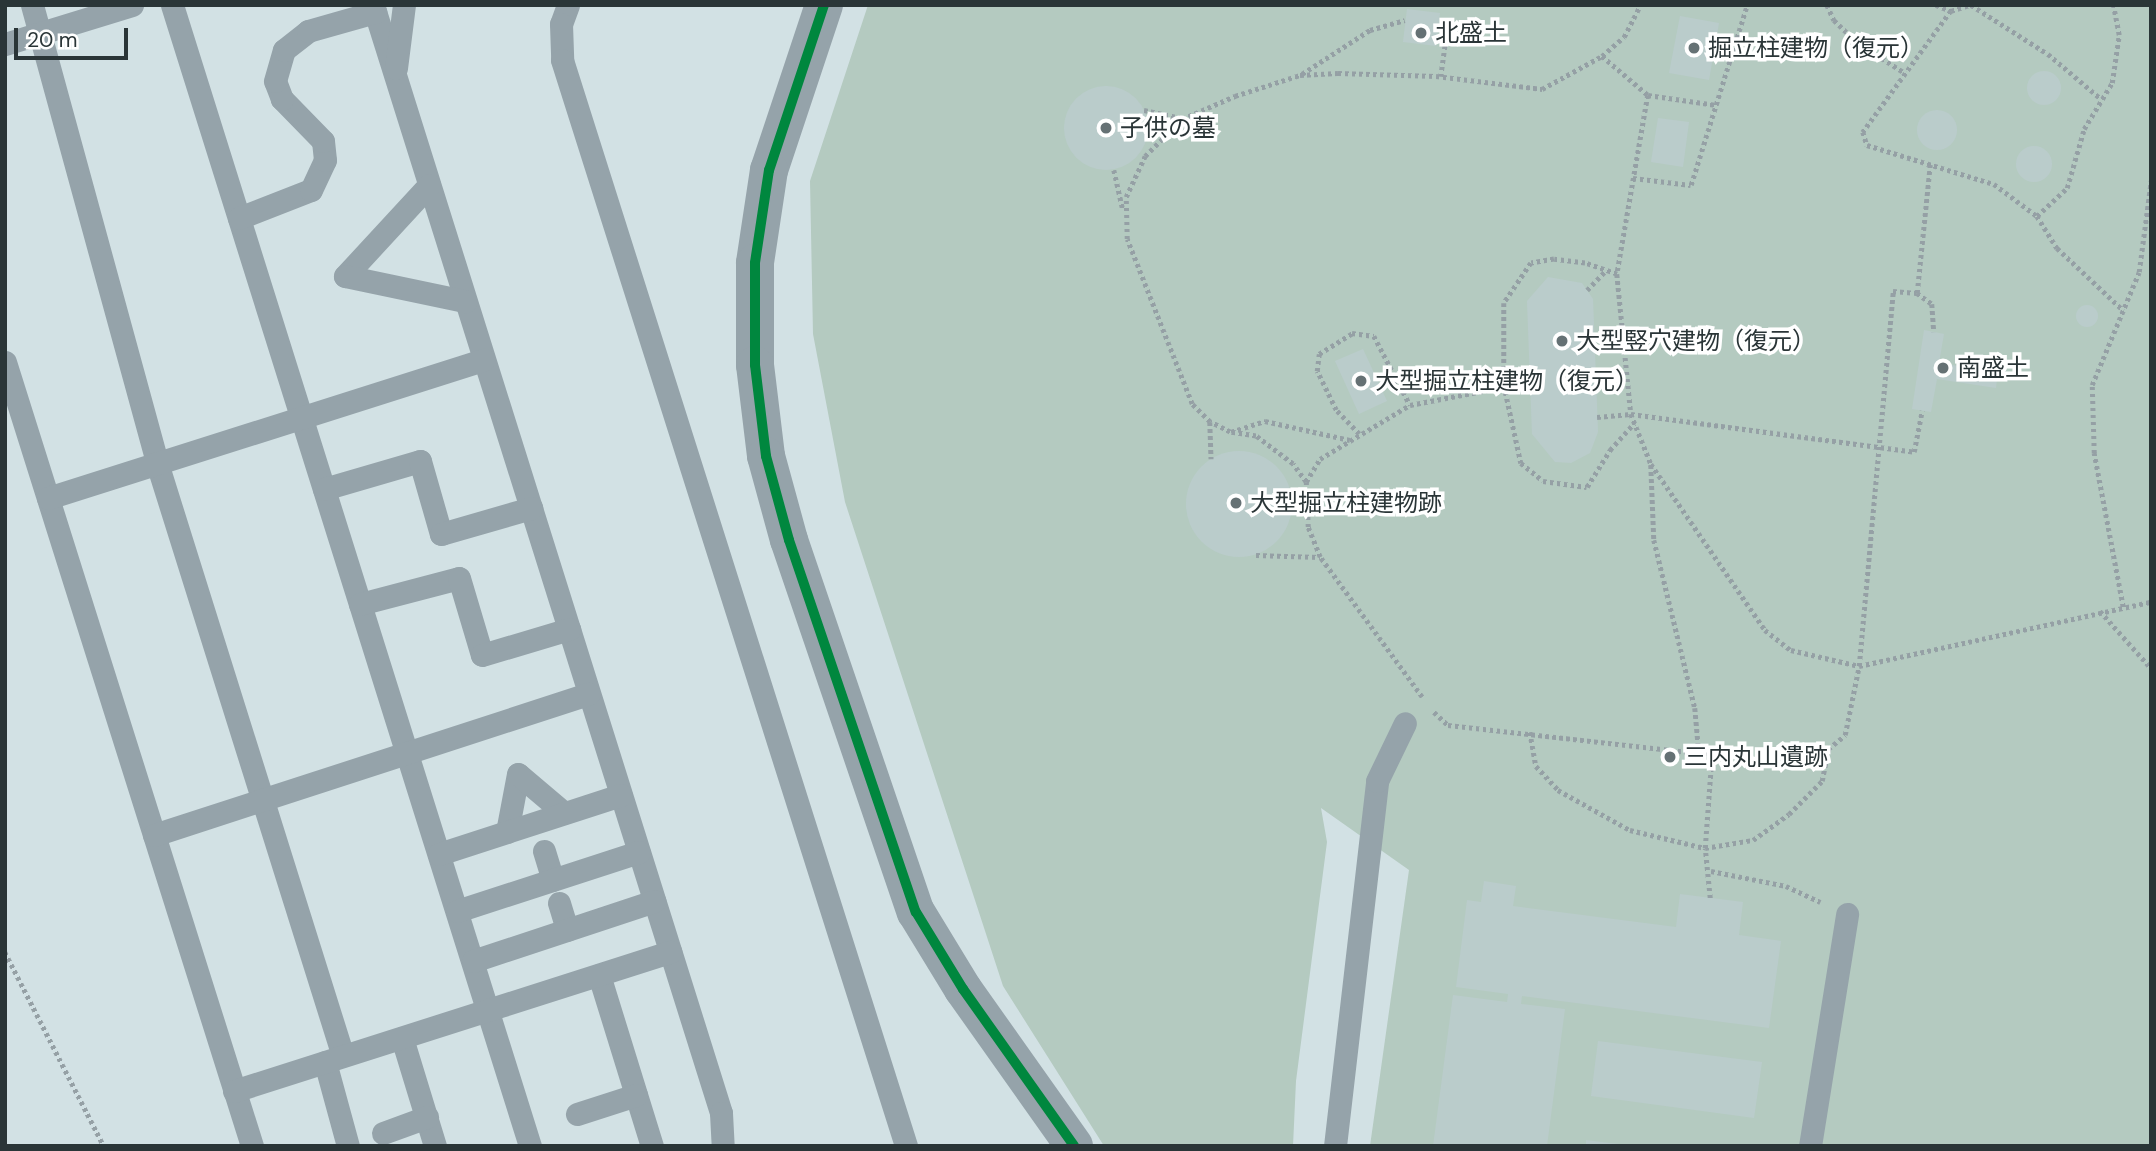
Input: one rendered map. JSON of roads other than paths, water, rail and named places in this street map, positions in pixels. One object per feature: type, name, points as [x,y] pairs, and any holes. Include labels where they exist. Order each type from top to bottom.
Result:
[{"type":"street","points":[[824,5],[769,170],[755,263],[755,365],[766,456],[789,540],[916,912],[963,989],[1074,1146]]},
{"type":"lane","points":[[32,5],[157,463],[263,799],[334,1059],[344,1144]]},
{"type":"lane","points":[[5,44],[132,5]]},
{"type":"lane","points":[[172,5],[530,1146]]},
{"type":"lane","points":[[395,76],[404,5]]},
{"type":"lane","points":[[568,5],[561,24],[562,60],[906,1146]]},
{"type":"lane","points":[[239,218],[311,190],[325,160],[323,141],[282,99],[275,81],[284,50],[308,32],[374,9],[733,1146]]},
{"type":"lane","points":[[429,185],[345,276],[465,300]]},
{"type":"lane","points":[[48,498],[484,360]]},
{"type":"lane","points":[[5,362],[252,1146]]},
{"type":"lane","points":[[324,489],[420,461],[441,534],[531,508]]},
{"type":"lane","points":[[360,604],[459,578],[482,655],[569,629]]},
{"type":"lane","points":[[154,835],[589,695]]},
{"type":"lane","points":[[1335,1146],[1377,781],[1405,723]]},
{"type":"lane","points":[[507,832],[518,774],[564,813]]},
{"type":"lane","points":[[439,854],[621,795]]},
{"type":"lane","points":[[544,851],[553,880]]},
{"type":"lane","points":[[457,911],[639,852]]},
{"type":"lane","points":[[473,961],[654,901]]},
{"type":"lane","points":[[559,903],[567,930]]},
{"type":"lane","points":[[1810,1146],[1847,914]]},
{"type":"lane","points":[[234,1091],[670,952]]},
{"type":"lane","points":[[599,975],[652,1146]]},
{"type":"lane","points":[[402,1038],[435,1146]]},
{"type":"lane","points":[[577,1114],[636,1095]]},
{"type":"lane","points":[[721,1113],[723,1146]]},
{"type":"lane","points":[[383,1133],[427,1118]]},
{"type":"place","name":"北盛土","points":[[1421,33]]},
{"type":"place","name":"掘立柱建物（復元）","points":[[1694,48]]},
{"type":"place","name":"子供の墓","points":[[1106,128]]},
{"type":"place","name":"大型竪穴建物（復元）","points":[[1562,341]]},
{"type":"place","name":"南盛土","points":[[1943,368]]},
{"type":"place","name":"大型掘立柱建物（復元）","points":[[1361,381]]},
{"type":"place","name":"大型掘立柱建物跡","points":[[1236,503]]},
{"type":"place","name":"三内丸山遺跡","points":[[1670,757]]}]
